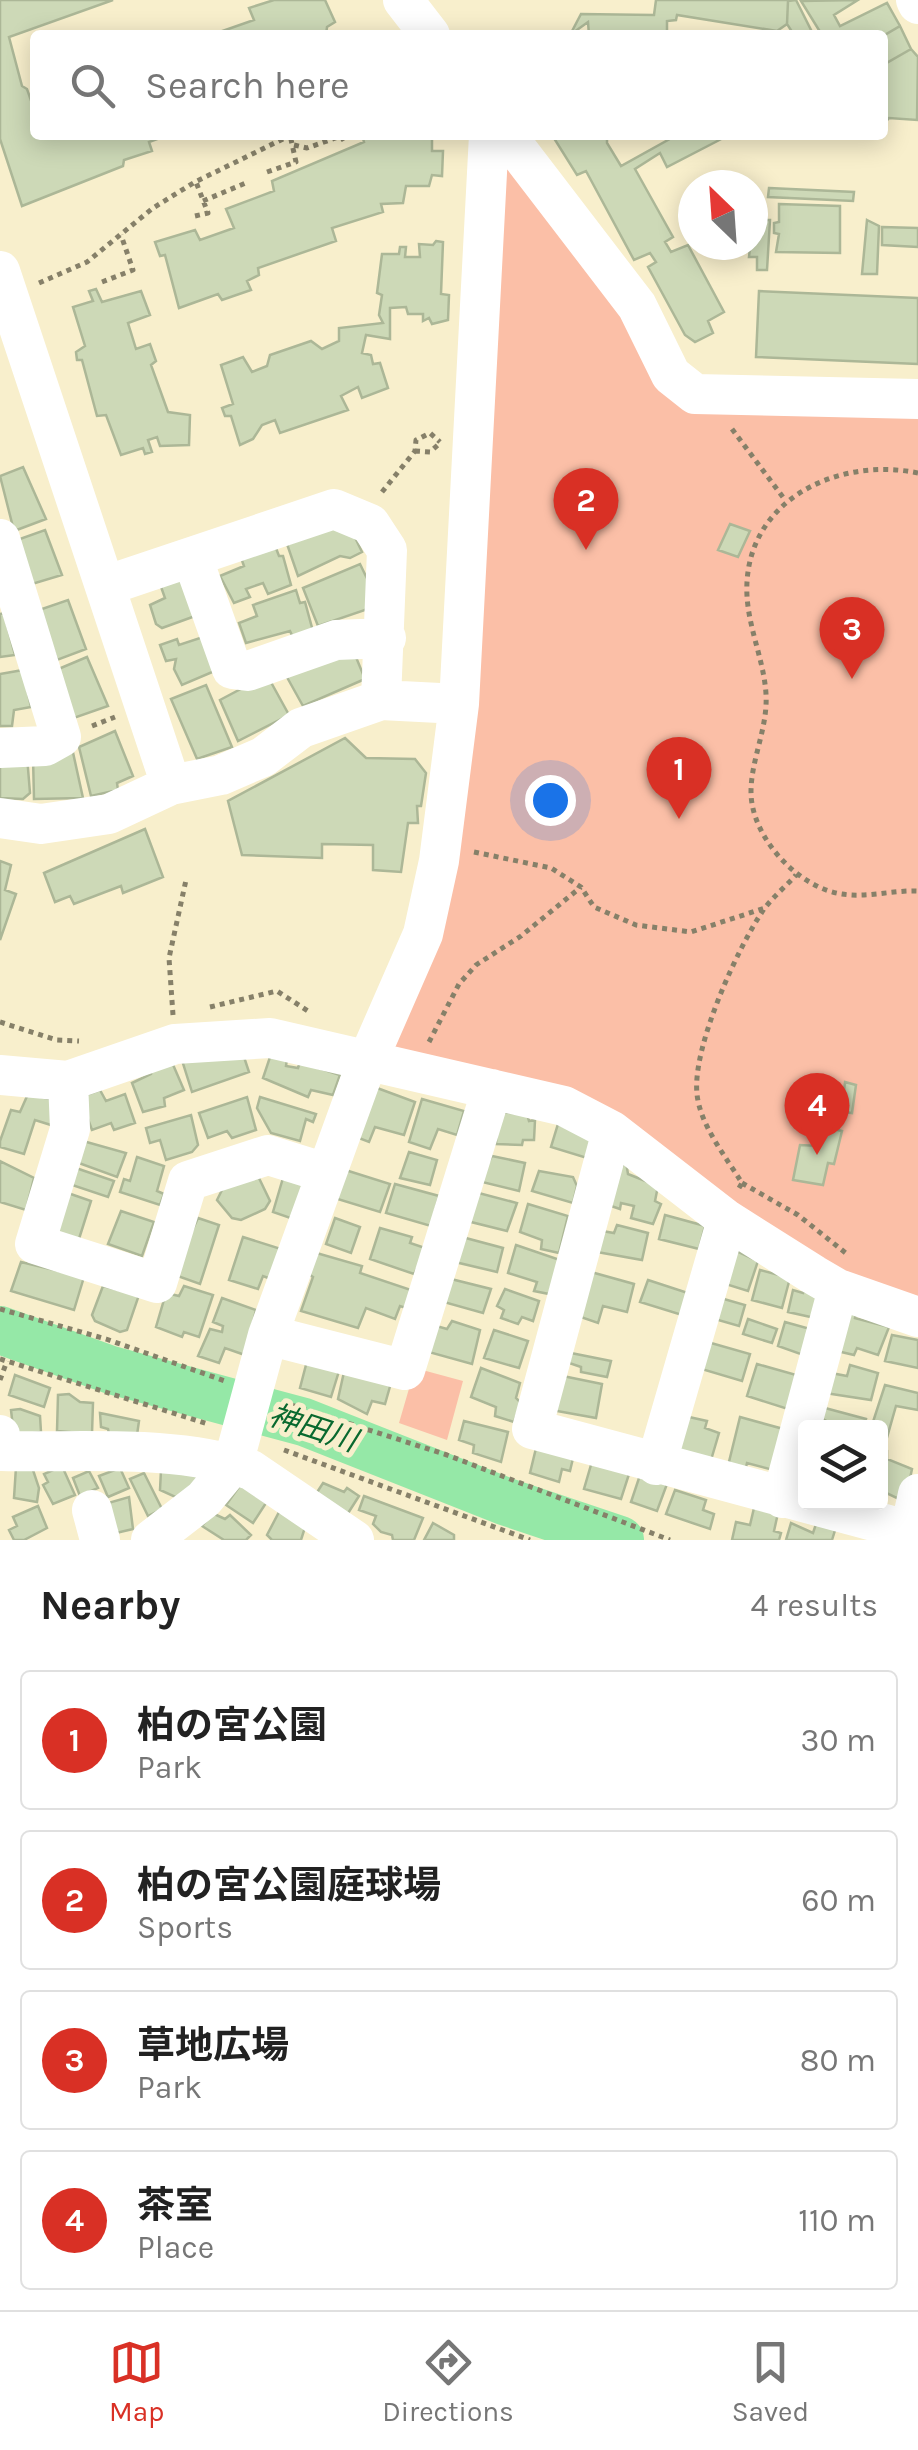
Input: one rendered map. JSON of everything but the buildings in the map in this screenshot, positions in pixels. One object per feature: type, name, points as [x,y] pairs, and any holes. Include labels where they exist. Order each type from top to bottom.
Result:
[{"type":"street","points":[[403,0],[426,30]]},
{"type":"street","points":[[151,1540],[204,1499],[247,1423],[268,1335],[326,1172],[422,934],[442,834],[459,704],[489,140]]},
{"type":"street","points":[[510,140],[638,306],[671,375],[695,394],[918,399]]},
{"type":"street","points":[[4,283],[18,383],[105,586],[172,785]]},
{"type":"street","points":[[105,586],[334,508],[370,524],[387,550],[382,700]]},
{"type":"street","points":[[0,539],[61,738],[45,746],[0,748]]},
{"type":"street","points":[[192,557],[232,670],[248,671],[336,640],[386,638]]},
{"type":"street","points":[[0,818],[41,824],[109,814],[172,785],[221,775],[263,757],[302,728],[382,700],[459,704]]},
{"type":"street","points":[[0,1075],[68,1082],[175,1044],[270,1038],[564,1106],[918,1317]]},
{"type":"street","points":[[68,1082],[70,1129],[35,1244],[157,1283],[188,1182],[268,1155],[326,1172]]},
{"type":"street","points":[[268,1335],[404,1370],[492,1089]]},
{"type":"street","points":[[612,1132],[532,1429],[782,1498],[915,1519]]},
{"type":"street","points":[[656,1464],[732,1207]]},
{"type":"street","points":[[782,1498],[848,1276]]},
{"type":"street","points":[[1,1453],[150,1454],[247,1423]]},
{"type":"street","points":[[247,1423],[251,1470],[333,1533]]},
{"type":"path","points":[[4,283],[88,262],[153,208],[280,140]]},
{"type":"path","points":[[266,172],[296,162],[292,140]]},
{"type":"path","points":[[294,145],[307,148],[330,140]]},
{"type":"path","points":[[195,216],[208,213],[196,182]]},
{"type":"path","points":[[203,201],[248,182]]},
{"type":"path","points":[[102,282],[133,270],[122,234]]},
{"type":"path","points":[[727,422],[786,501]]},
{"type":"path","points":[[382,492],[415,451],[416,440],[430,434],[441,443],[456,443]]},
{"type":"path","points":[[415,451],[430,452],[441,443]]},
{"type":"path","points":[[918,472],[875,468],[837,472],[786,501],[760,536],[747,592],[766,690],[766,725],[750,794],[774,848],[796,875],[842,894],[918,891]]},
{"type":"path","points":[[61,738],[145,706]]},
{"type":"path","points":[[442,834],[483,857],[551,868],[581,886],[594,907],[636,925],[691,932],[764,908]]},
{"type":"path","points":[[796,875],[764,908],[715,1006],[702,1046],[697,1095],[716,1144],[742,1182],[798,1215],[848,1276]]},
{"type":"path","points":[[174,1017],[169,958],[186,880]]},
{"type":"path","points":[[409,1071],[459,984],[476,964],[522,936],[581,886]]},
{"type":"path","points":[[732,1207],[742,1182]]},
{"type":"path","points":[[0,1309],[106,1338],[247,1423],[530,1540]]},
{"type":"path","points":[[0,1380],[3,1360],[247,1423],[446,1456],[670,1540]]},
{"type":"shaded area","points":[[489,140],[493,140],[683,399],[918,408],[918,1306],[841,1279],[612,1131],[367,1062],[423,934]]},
{"type":"shaded area","points":[[415,1368],[463,1381],[447,1440],[399,1423]]},
{"type":"waterway","name":"神田川","points":[[0,1330],[111,1370],[304,1422],[504,1501],[620,1540]]},
{"type":"place","name":"柏の宮公園庭球場","points":[[586,550]]},
{"type":"place","name":"草地広場","points":[[852,679]]},
{"type":"place","name":"柏の宮公園","points":[[679,819]]},
{"type":"place","name":"茶室","points":[[817,1155]]}]
